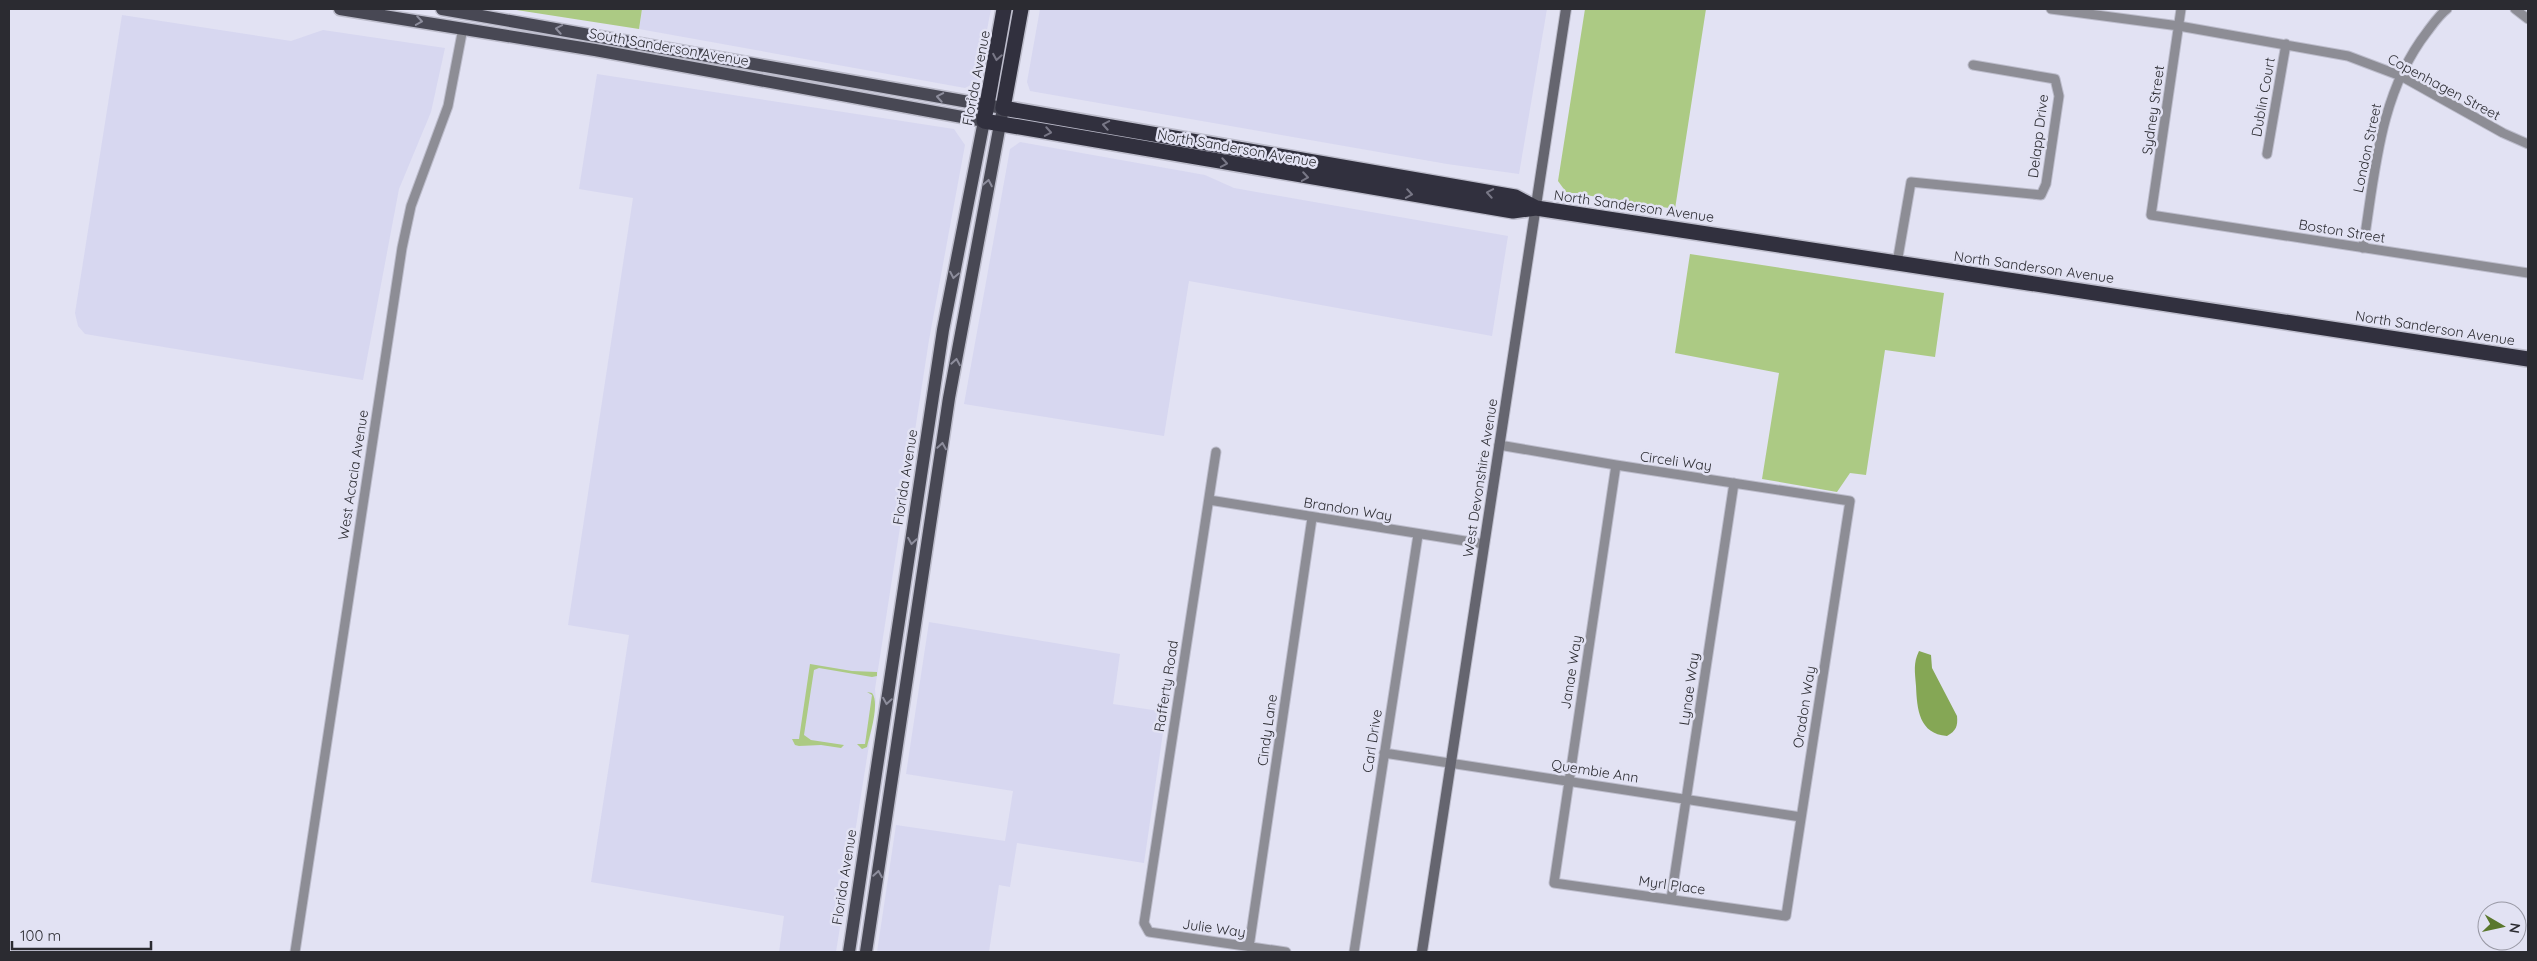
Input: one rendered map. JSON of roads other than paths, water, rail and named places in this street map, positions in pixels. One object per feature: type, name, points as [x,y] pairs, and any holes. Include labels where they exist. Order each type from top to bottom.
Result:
[{"type":"highway","name":"Florida Avenue","points":[[996,106],[1004,9]]},
{"type":"highway","name":"Florida Avenue","points":[[992,122],[1021,9]]},
{"type":"highway","name":"North Sanderson Avenue","points":[[996,106],[1515,197],[1536,208]]},
{"type":"highway","name":"North Sanderson Avenue","points":[[992,122],[1513,211],[1536,208],[2528,359]]},
{"type":"highway","points":[[1125,146],[1127,138],[1130,137],[1152,140],[1191,140],[1195,147],[1173,146],[1147,149]]},
{"type":"main road","name":"South Sanderson Avenue","points":[[340,9],[610,53],[992,122]]},
{"type":"main road","name":"South Sanderson Avenue","points":[[442,9],[466,11],[762,66],[996,106]]},
{"type":"main road","points":[[610,53],[618,48],[645,45]]},
{"type":"main road","points":[[665,63],[692,62],[758,72],[762,66]]},
{"type":"main road","points":[[771,82],[777,76],[829,83],[855,82]]},
{"type":"main road","name":"Florida Avenue","points":[[849,952],[943,330],[992,122]]},
{"type":"main road","name":"Florida Avenue","points":[[867,947],[992,122]]},
{"type":"main road","points":[[876,778],[880,794],[872,850],[881,854]]},
{"type":"main road","points":[[860,883],[865,893],[860,924],[867,947]]},
{"type":"street","name":"West Devonshire Avenue","points":[[1422,952],[1566,9]]},
{"type":"street","name":"Copenhagen Street","points":[[2051,9],[2179,26],[2348,56],[2401,76],[2503,134],[2528,144]]},
{"type":"street","name":"Sydney Street","points":[[2151,215],[2182,9]]},
{"type":"street","name":"London Street","points":[[2363,248],[2386,113],[2401,76],[2418,44],[2446,9]]},
{"type":"street","points":[[2515,9],[2528,19]]},
{"type":"street","name":"West Acacia Avenue","points":[[295,952],[402,248],[411,206],[448,106],[466,11]]},
{"type":"street","name":"Dublin Court","points":[[2267,154],[2286,44]]},
{"type":"street","name":"Delapp Drive","points":[[1897,263],[1911,182],[2041,196],[2046,184],[2059,96],[2055,79],[1973,65]]},
{"type":"street","name":"Boston Street","points":[[2151,215],[2528,273]]},
{"type":"street","name":"Circeli Way","points":[[1499,445],[1616,466],[1850,501]]},
{"type":"street","name":"Rafferty Road","points":[[1144,924],[1216,452]]},
{"type":"street","name":"Janae Way","points":[[1554,882],[1616,466]]},
{"type":"street","name":"Lynae Way","points":[[1671,899],[1734,483]]},
{"type":"street","name":"Brandon Way","points":[[1209,500],[1418,535],[1484,544]]},
{"type":"street","name":"Oradon Way","points":[[1786,916],[1850,501]]},
{"type":"street","name":"Cindy Lane","points":[[1249,947],[1312,518]]},
{"type":"street","name":"Carl Drive","points":[[1354,952],[1418,535]]},
{"type":"street","name":"Quembie Ann","points":[[1384,753],[1801,817]]},
{"type":"street","name":"Myrl Place","points":[[1554,882],[1786,916]]},
{"type":"street","name":"Julie Way","points":[[1144,924],[1149,932],[1286,952]]}]
